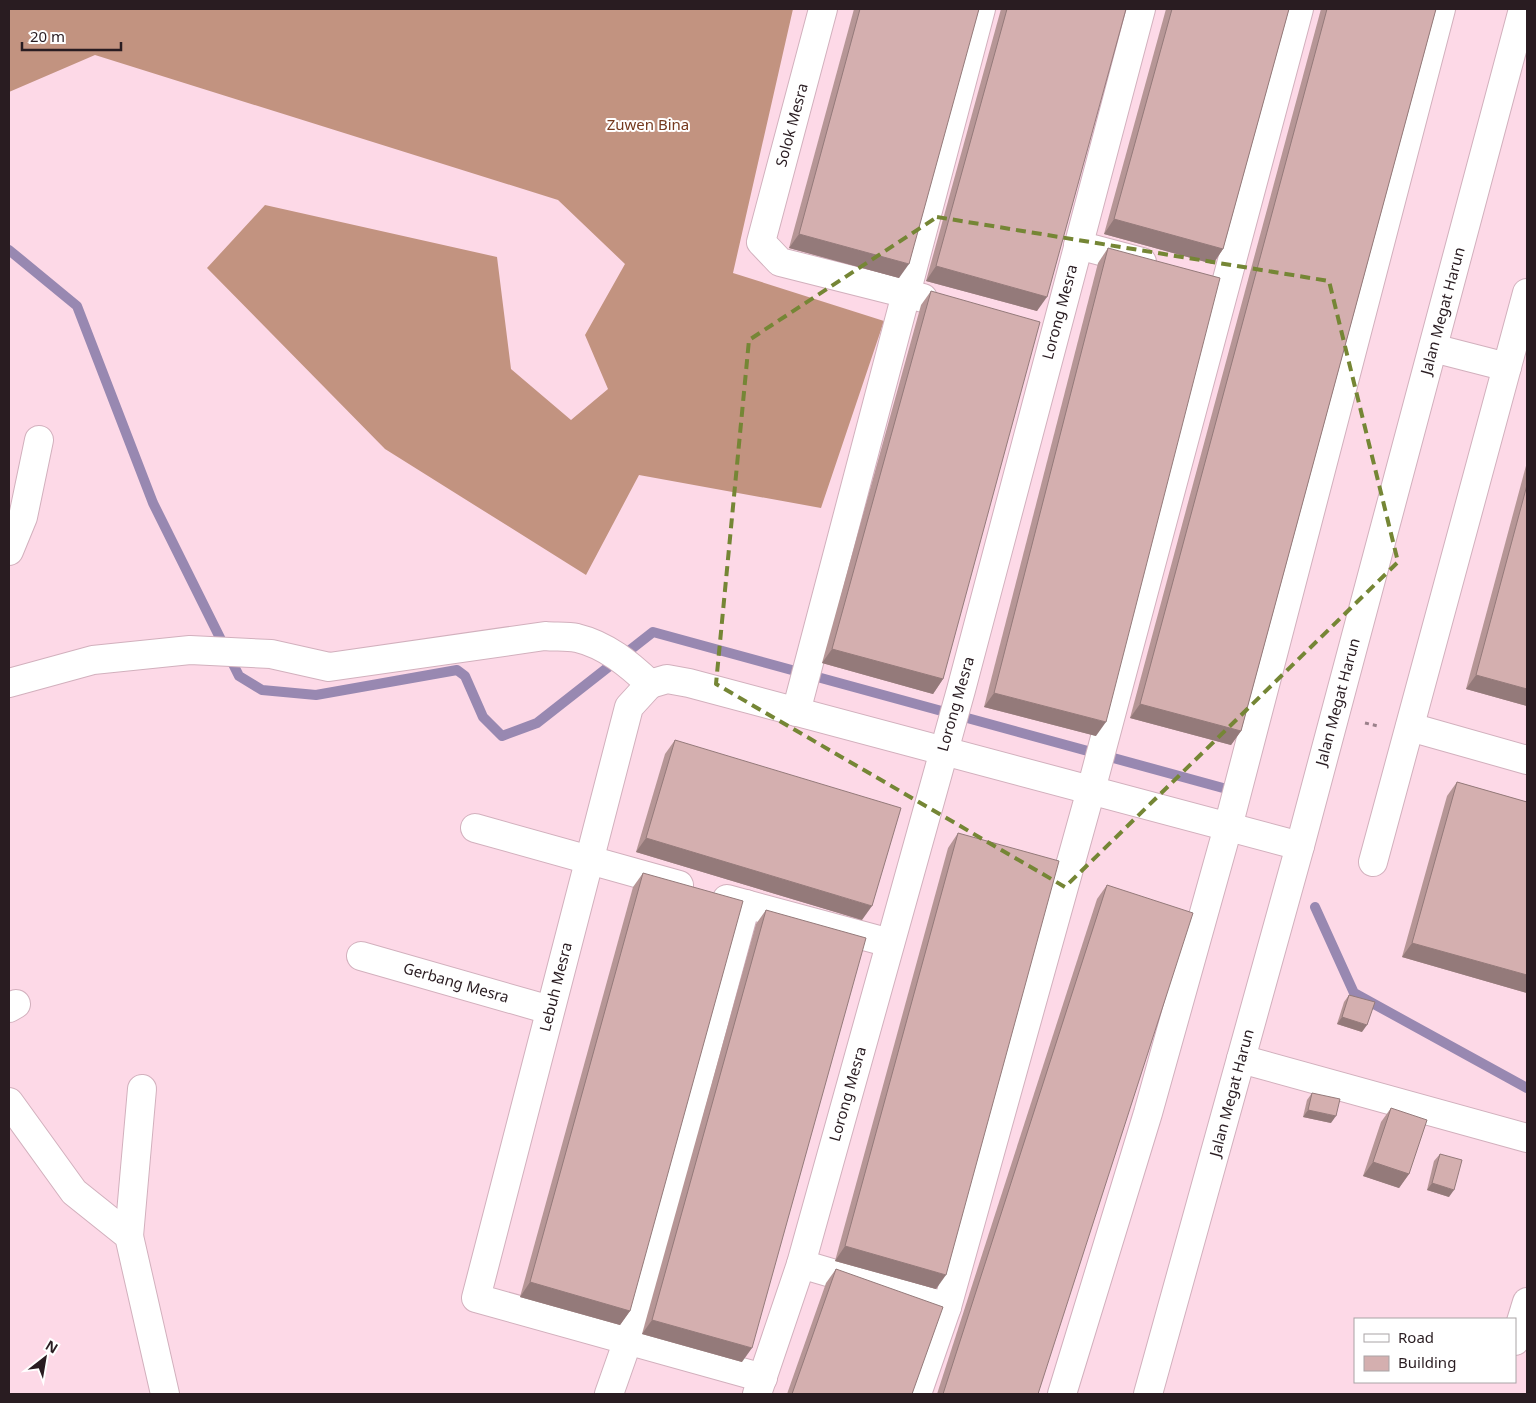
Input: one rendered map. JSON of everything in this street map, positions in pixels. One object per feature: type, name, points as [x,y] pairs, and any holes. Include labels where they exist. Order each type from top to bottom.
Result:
[{"type":"street","name":"Solok Mesra","points":[[824,9],[761,242],[780,262],[906,294]]},
{"type":"street","points":[[796,712],[981,9]]},
{"type":"street","name":"Lorong Mesra","points":[[760,1386],[800,1264],[961,690],[1140,9]]},
{"type":"street","points":[[917,1394],[947,1306],[1091,790],[1215,282],[1299,9]]},
{"type":"street","points":[[1062,1394],[1148,1112],[1228,826],[1440,9]]},
{"type":"street","name":"Jalan Megat Harun","points":[[1148,1394],[1300,846],[1523,9]]},
{"type":"street","points":[[1078,245],[1169,270]]},
{"type":"street","points":[[1373,862],[1527,293]]},
{"type":"street","points":[[906,294],[944,303]]},
{"type":"street","points":[[1028,323],[1056,330]]},
{"type":"street","points":[[1433,348],[1507,367]]},
{"type":"street","points":[[9,551],[23,517],[39,440]]},
{"type":"street","points":[[9,683],[93,660],[207,650],[271,654],[329,667],[545,636],[576,638],[618,657],[650,684],[668,678],[796,712],[947,739],[1091,790],[1300,846]]},
{"type":"street","name":"Lebuh Mesra","points":[[628,1340],[476,1298],[629,707],[650,684]]},
{"type":"street","points":[[1409,730],[1527,760]]},
{"type":"street","points":[[475,828],[890,943]]},
{"type":"street","points":[[609,1394],[628,1340],[746,904]]},
{"type":"street","name":"Gerbang Mesra","points":[[361,956],[550,1010]]},
{"type":"street","points":[[1241,1059],[1527,1138]]},
{"type":"street","points":[[142,1089],[129,1236],[165,1394]]},
{"type":"street","points":[[9,1102],[74,1192],[129,1236]]},
{"type":"street","points":[[800,1264],[947,1306]]},
{"type":"street","points":[[1516,1338],[1527,1302]]},
{"type":"street","points":[[628,1340],[760,1386]]},
{"type":"path","points":[[1334,716],[1409,730]]},
{"type":"highlighted area","points":[[937,217],[1329,281],[1398,562],[1065,887],[716,684],[749,340]]},
{"type":"green space","name":"Zuwen Bina","points":[[9,9],[793,9],[733,273],[884,321],[821,508],[639,475],[586,575],[385,449],[207,268],[265,205],[497,257],[511,369],[571,420],[608,389],[585,335],[625,264],[558,200],[95,55],[9,92]]},
{"type":"building","points":[[860,9],[979,9],[909,264],[799,234]]},
{"type":"building","points":[[1007,9],[1126,9],[1047,297],[936,266]]},
{"type":"building","points":[[1172,9],[1289,9],[1223,249],[1114,219]]},
{"type":"building","points":[[1327,9],[1436,9],[1241,731],[1140,704]]},
{"type":"building","points":[[1108,248],[1220,278],[1106,722],[994,693]]},
{"type":"building","points":[[931,291],[1040,322],[943,679],[832,649]]},
{"type":"building","points":[[1527,485],[1527,689],[1476,675]]},
{"type":"building","points":[[675,740],[901,808],[872,906],[646,838]]},
{"type":"building","points":[[1457,782],[1527,802],[1527,975],[1412,943]]},
{"type":"building","points":[[958,833],[1059,861],[946,1275],[845,1246]]},
{"type":"building","points":[[643,873],[743,901],[630,1311],[530,1282]]},
{"type":"building","points":[[1107,885],[1193,913],[1038,1394],[943,1394]]},
{"type":"building","points":[[766,910],[866,938],[752,1348],[652,1320]]},
{"type":"building","points":[[1349,995],[1375,1002],[1367,1025],[1342,1017]]},
{"type":"building","points":[[1312,1093],[1340,1099],[1336,1116],[1308,1110]]},
{"type":"building","points":[[1391,1108],[1427,1120],[1409,1174],[1373,1162]]},
{"type":"building","points":[[1440,1154],[1462,1160],[1454,1190],[1432,1183]]},
{"type":"building","points":[[836,1269],[943,1307],[912,1394],[792,1394]]},
{"type":"waterway","points":[[9,250],[77,306],[153,503],[239,676],[262,690],[316,695],[457,670],[465,676],[483,717],[502,736],[537,723],[653,632],[1234,791]]},
{"type":"waterway","points":[[1315,907],[1354,993],[1527,1088]]}]
